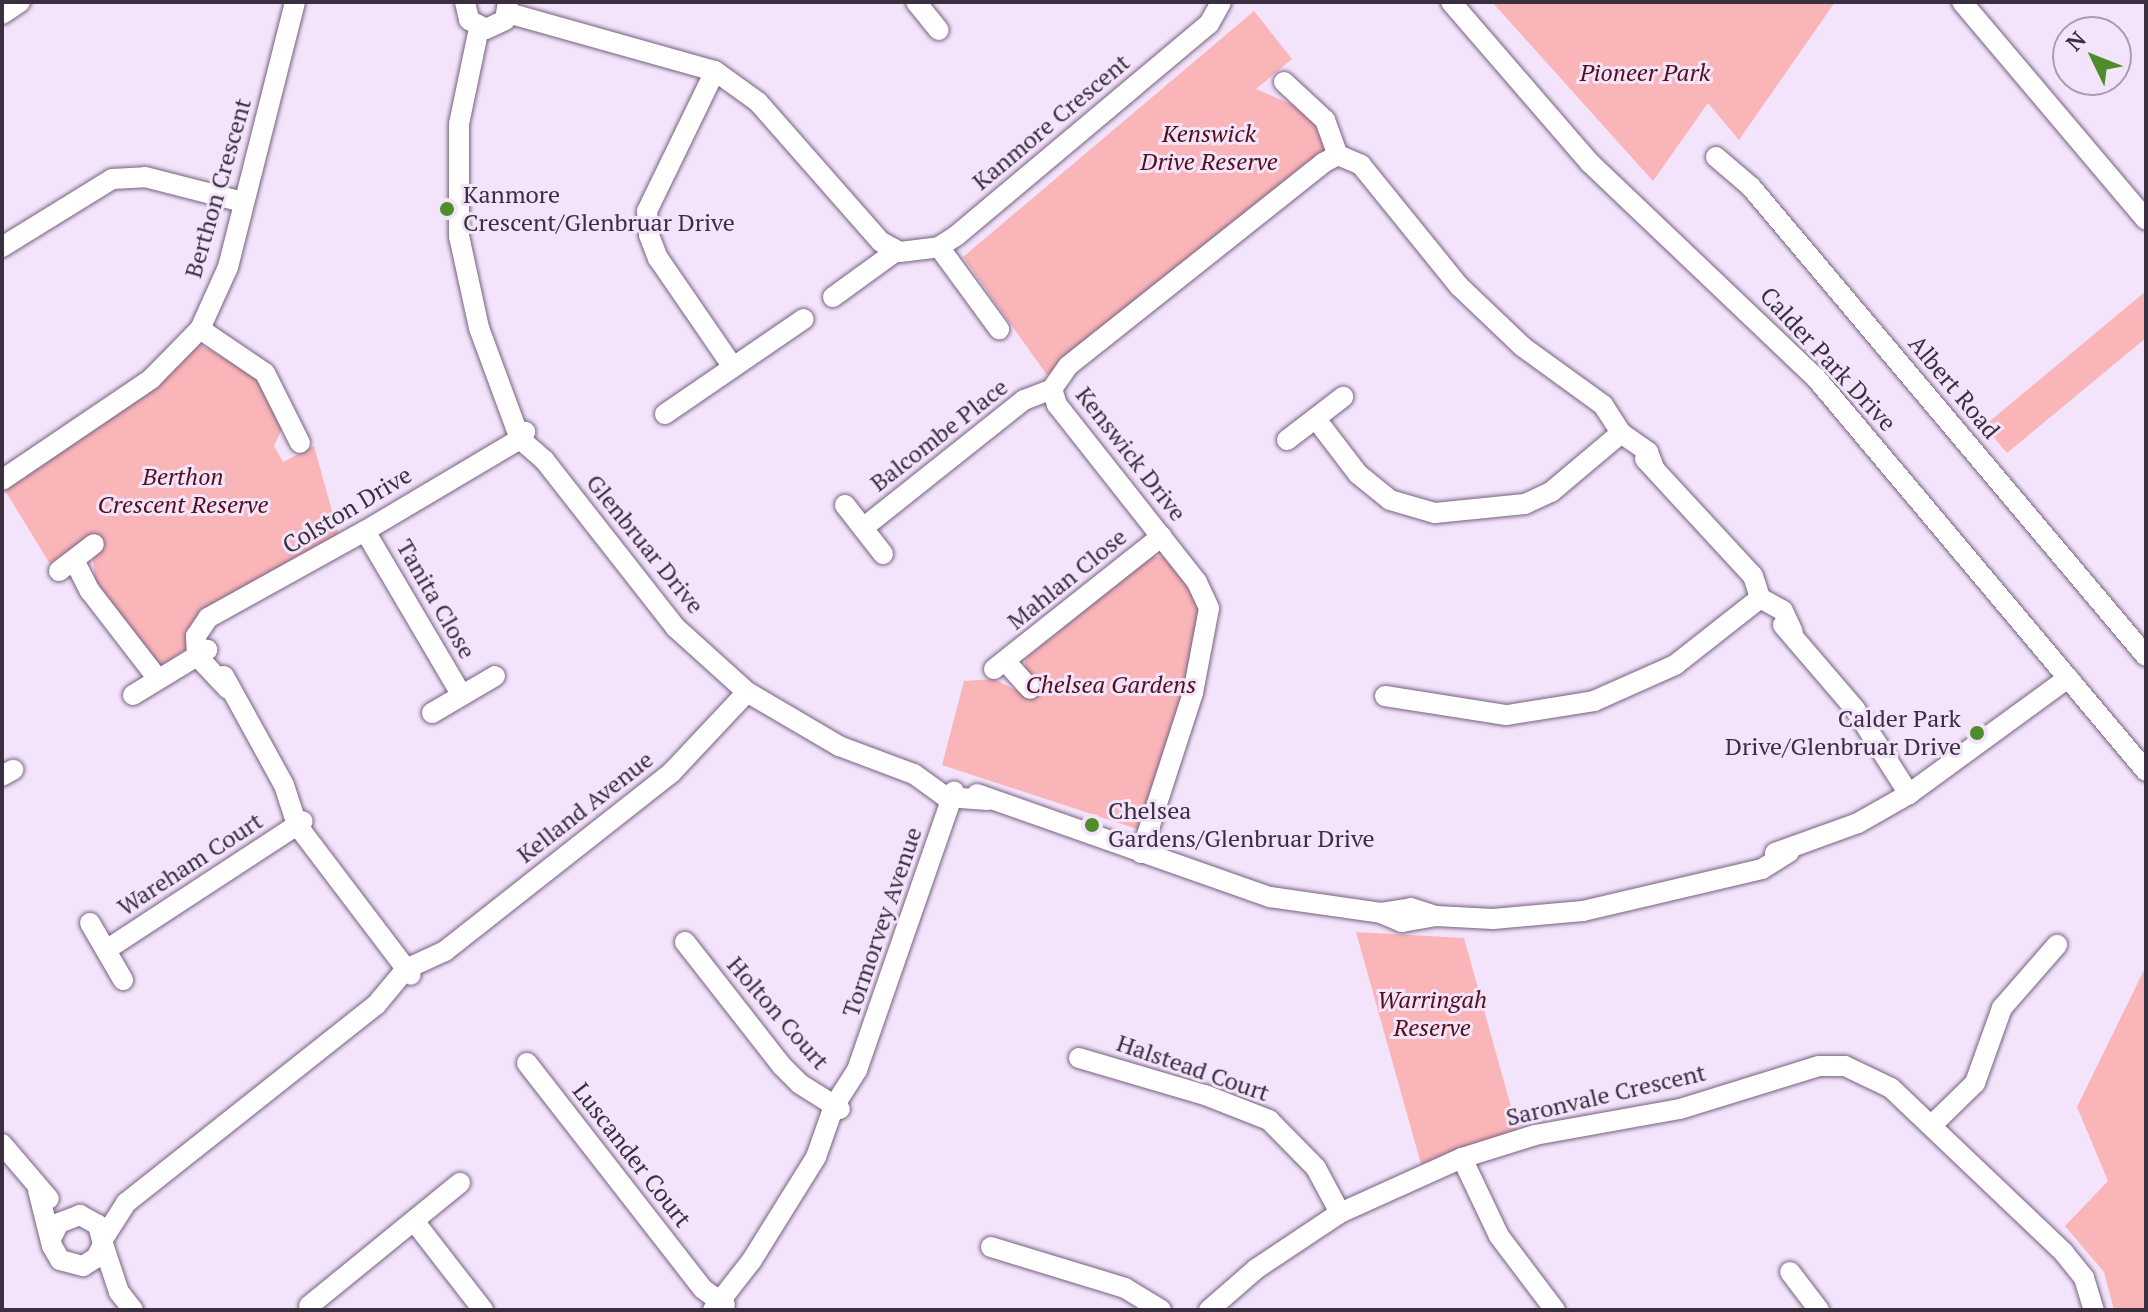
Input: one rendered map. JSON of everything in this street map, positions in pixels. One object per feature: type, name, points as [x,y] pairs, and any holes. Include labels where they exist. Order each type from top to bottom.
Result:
[{"type":"street","points":[[2,14],[20,2]]},
{"type":"street","name":"Berthon Crescent","points":[[2,480],[151,379],[200,329],[228,267],[295,2]]},
{"type":"street","points":[[465,2],[466,15],[479,28],[493,29],[508,8],[715,71],[788,131],[895,252]]},
{"type":"street","points":[[916,2],[939,30]]},
{"type":"street","name":"Kanmore Crescent","points":[[939,247],[1209,24],[1221,2]]},
{"type":"street","name":"Calder Park Drive","points":[[1451,2],[1589,162],[1816,378],[2146,771]]},
{"type":"street","points":[[1962,2],[2146,220]]},
{"type":"street","name":"Glenbruar Drive","points":[[479,28],[459,124],[459,236],[472,304],[502,387],[518,409],[521,435],[544,450],[545,461],[675,627],[747,692],[839,746],[914,774],[953,795]]},
{"type":"street","points":[[715,71],[647,211],[649,235],[658,258],[733,367]]},
{"type":"street","points":[[1284,82],[1325,120],[1338,155],[1355,160],[1368,173],[1459,286],[1592,402],[1603,405],[1618,436],[1648,452],[1654,468],[1738,565],[1753,576],[1756,602]]},
{"type":"street","name":"Kenswick Drive","points":[[1141,853],[1193,693],[1209,608],[1197,582],[1057,405],[1052,389],[1068,366],[1338,155]]},
{"type":"street","name":"Albert Road","points":[[1716,157],[1751,187],[2146,656]]},
{"type":"street","points":[[2,247],[112,179],[145,177],[243,202]]},
{"type":"street","points":[[833,297],[895,252],[939,247],[999,329]]},
{"type":"street","points":[[665,414],[804,319]]},
{"type":"street","points":[[200,329],[265,373],[299,444]]},
{"type":"street","name":"Balcombe Place","points":[[863,528],[1024,400],[1052,389]]},
{"type":"street","points":[[1287,440],[1343,397]]},
{"type":"street","points":[[1316,419],[1358,474],[1390,500],[1435,513],[1525,504],[1551,492],[1618,436]]},
{"type":"street","name":"Colston Drive","points":[[202,653],[212,626],[232,609],[521,435]]},
{"type":"street","name":"Balcombe Place","points":[[845,505],[883,554]]},
{"type":"street","name":"Tanita Close","points":[[365,531],[461,694]]},
{"type":"street","name":"Mahlan Close","points":[[1030,689],[1000,666],[1162,536]]},
{"type":"street","points":[[94,544],[66,566],[90,591],[158,679]]},
{"type":"street","points":[[1756,602],[1783,611],[1793,632],[1855,709],[1909,794]]},
{"type":"street","points":[[1385,696],[1507,715],[1594,701],[1675,665],[1756,602]]},
{"type":"street","points":[[133,695],[202,653],[228,689],[284,785],[293,793],[300,823],[322,844],[325,858],[408,972]]},
{"type":"street","name":"Tanita Close","points":[[432,713],[495,676]]},
{"type":"street","points":[[953,795],[988,800],[1270,897],[1381,913],[1415,924],[1436,916],[1493,919],[1583,911],[1733,873],[1762,869],[1789,852],[1858,823],[1909,794],[2068,678]]},
{"type":"street","name":"Kelland Avenue","points":[[103,1242],[126,1203],[376,1005],[401,991],[408,972],[430,970],[445,951],[671,773],[747,692]]},
{"type":"street","name":"Tormorvey Avenue","points":[[719,1304],[748,1279],[752,1260],[816,1157],[837,1134],[837,1107],[855,1092],[857,1070],[953,795]]},
{"type":"street","name":"Wareham Court","points":[[106,950],[300,823]]},
{"type":"street","name":"Wareham Court","points":[[90,923],[123,980]]},
{"type":"street","name":"Holton Court","points":[[685,942],[782,1066],[837,1107]]},
{"type":"street","points":[[1932,1125],[1975,1083],[2002,1008],[2057,945]]},
{"type":"street","name":"Halstead Court","points":[[1079,1058],[1205,1095],[1269,1120],[1316,1168],[1340,1213]]},
{"type":"street","name":"Luscander Court","points":[[527,1063],[719,1304]]},
{"type":"street","name":"Saronvale Crescent","points":[[1209,1310],[1256,1269],[1340,1213],[1462,1158],[1535,1135],[1680,1109],[1819,1066],[1845,1066],[1872,1077],[1932,1125],[2064,1253],[2084,1278],[2094,1310]]},
{"type":"street","points":[[2,1144],[38,1190],[98,1225],[119,1292],[133,1310]]},
{"type":"street","points":[[1462,1158],[1499,1236],[1555,1310]]},
{"type":"street","points":[[309,1306],[460,1183]]},
{"type":"street","points":[[38,1190],[60,1260],[119,1292]]},
{"type":"street","name":"Kelland Avenue","points":[[77,1215],[126,1203]]},
{"type":"street","points":[[52,1237],[59,1223],[77,1215]]},
{"type":"street","points":[[414,1221],[483,1310]]},
{"type":"street","points":[[75,1267],[90,1263],[103,1242]]},
{"type":"street","points":[[991,1247],[1125,1288],[1161,1310]]},
{"type":"street","points":[[1790,1272],[1819,1310]]},
{"type":"green space","name":"Pioneer Park","points":[[1492,2],[1835,2],[1739,140],[1708,103],[1653,181]]},
{"type":"green space","name":"Kenswick Drive Reserve","points":[[1254,11],[1292,59],[1256,89],[1300,108],[1325,133],[1325,152],[1047,375],[963,257]]},
{"type":"green space","points":[[2146,291],[2146,338],[2007,453],[1984,426]]},
{"type":"green space","name":"Berthon Crescent Reserve","points":[[200,345],[261,377],[286,420],[274,446],[283,462],[314,446],[339,536],[200,621],[186,649],[161,666],[96,587],[93,559],[100,550],[89,536],[50,564],[3,487],[102,423]]},
{"type":"green space","name":"Chelsea Gardens","points":[[1167,556],[1203,604],[1183,704],[1140,830],[942,765],[964,681],[994,679],[1025,695],[1025,659],[1150,557]]},
{"type":"green space","name":"Warringah Reserve","points":[[1356,932],[1464,938],[1518,1132],[1421,1164]]},
{"type":"green space","points":[[2146,966],[2146,1310],[2114,1310],[2104,1272],[2065,1226],[2108,1181],[2077,1107]]},
{"type":"place","name":"Kanmore Crescent/Glenbruar Drive","points":[[447,209]]},
{"type":"place","name":"Calder Park Drive/Glenbruar Drive","points":[[1977,733]]},
{"type":"place","name":"Chelsea Gardens/Glenbruar Drive","points":[[1092,825]]}]
